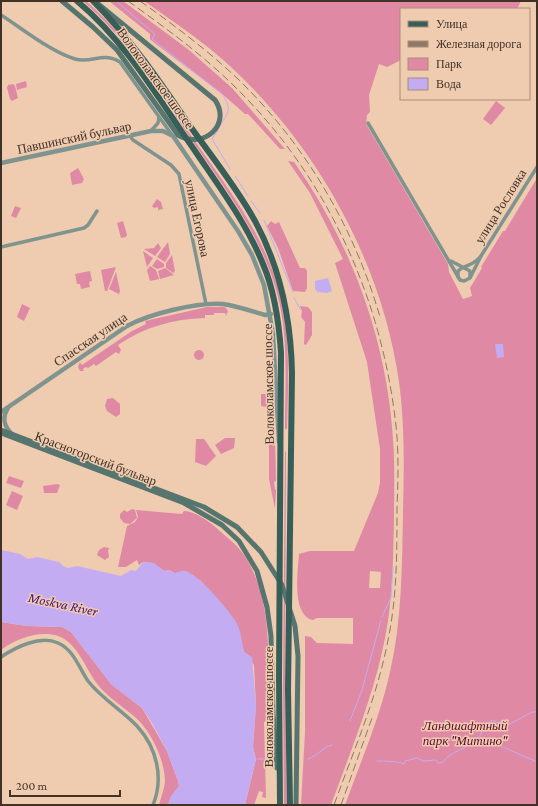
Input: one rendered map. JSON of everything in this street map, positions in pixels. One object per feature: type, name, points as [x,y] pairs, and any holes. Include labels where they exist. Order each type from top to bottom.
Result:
[{"type":"main road","points":[[62,1],[108,40],[131,67],[174,131],[182,137],[196,140],[209,135],[218,124],[219,110],[217,103],[211,96],[94,1]]},
{"type":"main road","name":"Волоколамское шоссе","points":[[77,1],[119,42],[234,209],[256,247],[268,278],[275,302],[280,335],[280,805]]},
{"type":"main road","name":"Волоколамское шоссе","points":[[94,1],[122,31],[149,66],[244,202],[265,240],[284,297],[290,332],[292,373],[288,677],[290,805]]},
{"type":"main road","name":"Красногорский бульвар","points":[[1,430],[160,489],[204,507],[237,527],[267,560],[285,592],[295,626],[297,676],[296,805]]},
{"type":"main road","name":"Красногорский бульвар","points":[[1,433],[184,503],[212,517],[230,532],[246,549],[258,571],[263,586],[270,624],[273,713],[276,753],[280,779]]},
{"type":"street","points":[[1,15],[70,57],[83,60],[110,57],[120,62],[158,114],[248,246],[262,280],[270,314],[274,344],[277,436],[281,451]]},
{"type":"street","name":"Павшинский бульвар","points":[[151,131],[158,123],[158,114]]},
{"type":"street","points":[[172,117],[184,152]]},
{"type":"street","points":[[368,123],[450,260],[458,278],[464,281],[470,278],[470,271],[450,260]]},
{"type":"street","name":"Павшинский бульвар","points":[[1,163],[151,131],[163,131],[173,136]]},
{"type":"street","name":"улица Егорова","points":[[130,136],[133,140],[177,170],[206,304]]},
{"type":"street","name":"улица Рословка","points":[[470,278],[481,256],[537,167]]},
{"type":"street","points":[[1,247],[84,228],[88,225],[97,211]]},
{"type":"street","name":"улица Рословка","points":[[464,268],[473,265],[481,256]]},
{"type":"street","points":[[458,278],[458,271],[464,268]]},
{"type":"street","name":"Спасская улица","points":[[1,412],[136,321],[157,314],[206,304],[222,304],[265,315],[270,314]]},
{"type":"street","points":[[8,407],[4,418],[7,428],[11,433]]},
{"type":"street","points":[[1,657],[24,644],[39,641],[54,642],[65,648],[80,666],[88,680],[105,699],[137,726],[144,735],[159,772],[158,788],[153,805]]},
{"type":"green space","points":[[83,1],[86,1],[102,15],[130,47],[230,191],[254,230],[264,250],[273,272],[284,310],[288,361],[287,429],[285,429],[286,361],[281,310],[270,271],[261,251],[228,192],[153,82],[114,31]]},
{"type":"green space","points":[[109,1],[123,1],[189,50],[232,88],[285,149],[280,149],[248,114],[245,114],[221,93],[152,41],[150,39],[150,34]]},
{"type":"green space","name":"Ландшафтный парк \"Митино\"","points":[[144,1],[521,1],[518,8],[400,8],[400,60],[387,67],[379,64],[369,95],[370,112],[367,115],[366,124],[448,264],[449,272],[463,299],[472,296],[470,288],[482,268],[481,267],[537,178],[537,805],[345,805],[370,739],[386,689],[397,633],[401,593],[404,448],[401,398],[391,338],[378,294],[362,252],[342,211],[318,171],[292,134],[263,99],[221,58]]},
{"type":"green space","points":[[26,81],[27,87],[17,90],[16,84]]},
{"type":"green space","points":[[13,84],[15,86],[18,98],[12,101],[7,88],[8,85]]},
{"type":"green space","points":[[496,101],[505,108],[491,125],[483,119]]},
{"type":"green space","points":[[288,161],[294,162],[333,226],[349,259],[363,294],[383,365],[389,402],[394,459],[392,579],[388,623],[375,680],[331,805],[301,805],[305,732],[305,636],[311,637],[317,643],[353,644],[353,618],[317,618],[313,620],[306,616],[301,610],[297,592],[299,554],[310,551],[354,551],[378,493],[380,483],[380,449],[367,362],[335,263],[343,259],[310,193]],"holes":[[[370,571],[381,572],[380,588],[369,588]]]},
{"type":"green space","points":[[78,168],[84,179],[82,183],[72,185],[70,173]]},
{"type":"green space","points":[[157,199],[161,202],[163,209],[158,210],[158,207],[154,208],[152,206]]},
{"type":"green space","points":[[15,206],[21,208],[16,218],[11,216]]},
{"type":"green space","points":[[123,221],[127,235],[126,237],[121,238],[117,223]]},
{"type":"green space","points":[[271,221],[275,224],[279,222],[300,268],[305,268],[307,271],[307,288],[305,292],[293,291],[278,248],[267,226]]},
{"type":"green space","points":[[168,242],[170,254],[165,262],[157,257]]},
{"type":"green space","points":[[158,243],[161,248],[155,256],[144,249],[154,248]]},
{"type":"green space","points":[[143,251],[153,258],[147,267]]},
{"type":"green space","points":[[172,255],[175,271],[173,273],[166,268],[166,263]]},
{"type":"green space","points":[[157,259],[164,264],[164,267],[157,269],[152,266]]},
{"type":"green space","points":[[150,266],[156,270],[159,279],[150,281],[147,270]]},
{"type":"green space","points":[[116,267],[107,291],[105,291],[101,270]]},
{"type":"green space","points":[[165,268],[174,275],[160,279],[158,271]]},
{"type":"green space","points":[[90,271],[92,281],[89,282],[90,287],[81,289],[80,284],[77,284],[75,274]]},
{"type":"green space","points":[[116,272],[120,291],[119,294],[109,289]]},
{"type":"green space","points":[[22,304],[30,308],[24,321],[17,317]]},
{"type":"green space","points":[[300,306],[308,307],[312,312],[312,335],[306,345],[304,344],[305,322],[301,317],[302,311]]},
{"type":"green space","points":[[207,307],[225,307],[228,311],[226,316],[225,313],[214,313],[214,315],[205,315],[205,318],[182,320],[159,325],[138,333],[118,345],[121,350],[119,354],[116,352],[96,366],[94,364],[88,368],[86,367],[83,369],[84,371],[80,371],[78,367],[80,362],[82,365],[132,331],[146,324],[145,321]]},
{"type":"green space","points":[[197,350],[201,350],[203,351],[203,359],[197,360],[194,357],[194,353]]},
{"type":"green space","points":[[261,394],[267,394],[267,407],[261,406]]},
{"type":"green space","points":[[113,398],[120,404],[120,414],[116,417],[107,411],[105,406],[107,399]]},
{"type":"green space","points":[[269,437],[275,439],[275,509],[269,479]]},
{"type":"green space","points":[[225,438],[235,438],[234,448],[221,454],[215,445]]},
{"type":"green space","points":[[196,439],[204,439],[216,456],[206,466],[195,462]]},
{"type":"green space","points":[[286,451],[285,687],[287,805],[284,805],[283,686]]},
{"type":"green space","points":[[9,476],[24,481],[21,488],[6,483]]},
{"type":"green space","points":[[60,485],[57,493],[44,493],[43,486]]},
{"type":"green space","points":[[12,491],[23,496],[17,510],[6,505]]},
{"type":"green space","points":[[132,509],[135,510],[137,518],[130,524],[124,523],[120,518],[120,514],[124,510],[127,512]]},
{"type":"green space","points":[[136,510],[182,514],[184,511],[194,513],[204,518],[236,546],[244,555],[253,571],[260,589],[267,625],[271,751],[268,752],[266,721],[264,722],[266,798],[262,797],[263,792],[259,791],[254,805],[245,805],[256,759],[253,747],[256,705],[254,665],[244,652],[236,623],[200,580],[174,573],[170,570],[164,571],[153,563],[143,562],[139,565],[137,560],[126,567],[118,567],[127,526],[135,522],[138,517]]},
{"type":"green space","points":[[104,547],[109,548],[109,557],[105,560],[97,555],[99,550]]},
{"type":"green space","points":[[1,622],[27,626],[62,627],[71,632],[111,684],[142,708],[167,751],[178,781],[179,786],[171,797],[168,805],[159,805],[165,782],[163,765],[152,738],[135,717],[102,690],[71,644],[58,636],[43,634],[21,639],[1,650]]},
{"type":"water","points":[[328,278],[332,291],[327,293],[318,292],[315,289],[315,281]]},
{"type":"water","points":[[495,344],[503,344],[504,357],[497,358]]},
{"type":"water","name":"Moskva River","points":[[1,550],[20,554],[28,559],[37,557],[59,562],[68,568],[77,566],[121,576],[131,570],[136,571],[143,562],[154,563],[164,571],[170,570],[174,573],[186,571],[199,579],[227,609],[236,622],[244,652],[252,657],[256,705],[253,747],[256,759],[245,805],[168,805],[171,796],[179,786],[178,781],[167,751],[142,708],[111,684],[71,632],[62,627],[27,626],[1,622]]},
{"type":"waterway","points":[[116,1],[155,34],[152,39],[222,94],[227,104],[228,111],[219,127]]},
{"type":"waterway","points":[[218,130],[212,139],[230,169]]},
{"type":"waterway","points":[[235,176],[248,196]]},
{"type":"waterway","points":[[251,201],[260,213]]},
{"type":"waterway","points":[[264,220],[293,292]]},
{"type":"waterway","points":[[294,298],[301,310]]},
{"type":"waterway","points":[[382,617],[391,598],[393,567]]},
{"type":"waterway","points":[[350,721],[362,690],[381,620]]},
{"type":"waterway","points":[[377,761],[404,764],[405,761],[417,758],[423,761],[436,760],[438,763],[443,762],[450,755],[478,739],[484,727],[489,722],[493,720],[498,723],[502,721],[505,722],[506,726],[532,712],[537,712]]},
{"type":"waterway","points":[[480,737],[491,741]]},
{"type":"waterway","points":[[494,743],[537,762]]},
{"type":"waterway","points":[[308,759],[332,745]]},
{"type":"waterway","points":[[257,759],[264,759]]},
{"type":"railway","points":[[128,1],[181,40],[231,83],[265,119],[295,157],[321,198],[344,240],[363,285],[378,331],[389,378],[397,436],[398,477],[395,594],[390,628],[377,686],[364,726],[334,805]]},
{"type":"railway","points":[[140,1],[190,38],[226,68],[262,104],[284,131],[324,188],[341,219],[356,251],[380,317]]},
{"type":"railway","points":[[341,805],[372,718]]}]
